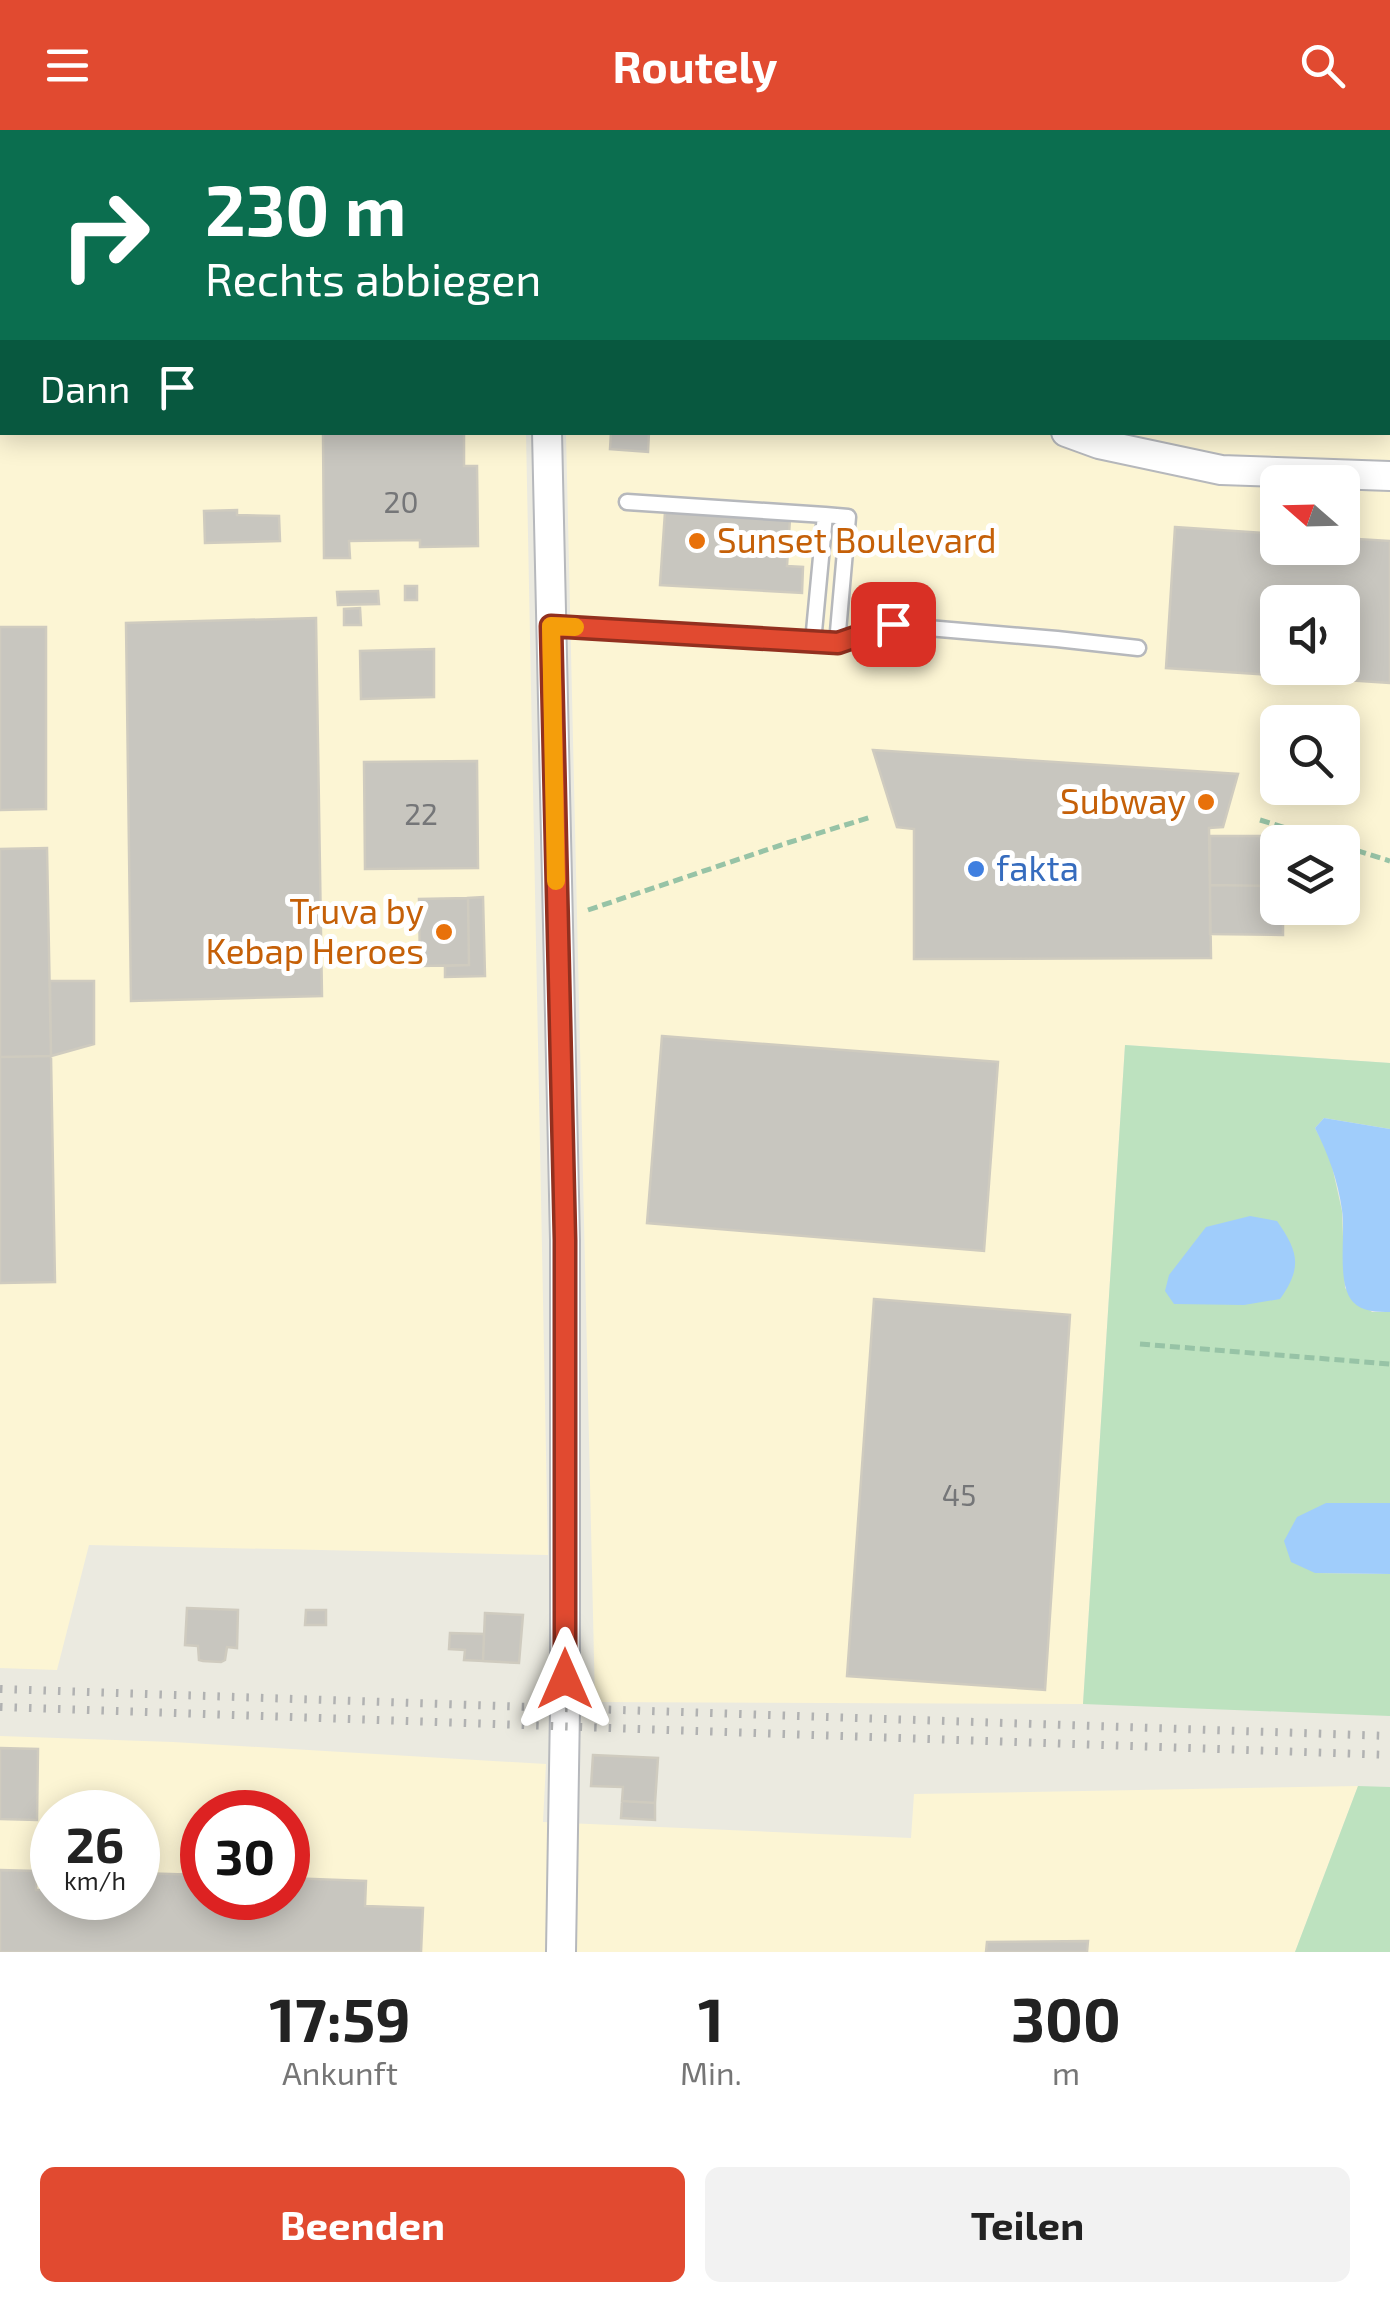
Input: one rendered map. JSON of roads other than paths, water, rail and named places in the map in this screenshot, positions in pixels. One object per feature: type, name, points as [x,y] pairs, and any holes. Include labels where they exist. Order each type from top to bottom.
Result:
[{"type":"street","points":[[547,435],[565,1240],[561,1952]]},
{"type":"street","points":[[1074,435],[1221,470],[1390,476]]},
{"type":"lane","points":[[628,502],[848,517],[838,643]]},
{"type":"lane","points":[[813,642],[826,515]]},
{"type":"lane","points":[[551,626],[838,643],[893,624],[1138,648]]},
{"type":"water","points":[[1324,1118],[1390,1129],[1390,1312],[1361,1308],[1348,1294],[1343,1271],[1340,1199],[1315,1128]]},
{"type":"water","points":[[1250,1216],[1277,1221],[1290,1241],[1295,1268],[1280,1299],[1244,1305],[1174,1304],[1165,1291],[1169,1275],[1206,1227]]},
{"type":"water","points":[[1326,1503],[1390,1503],[1390,1574],[1315,1573],[1291,1562],[1284,1541],[1297,1517]]},
{"type":"railway","points":[[0,1689],[1390,1736]]},
{"type":"railway","points":[[0,1707],[1390,1755]]},
{"type":"place","name":"Sunset Boulevard","points":[[697,541]]},
{"type":"place","name":"Subway","points":[[1206,802]]},
{"type":"place","name":"fakta","points":[[976,869]]},
{"type":"place","name":"Truva by Kebap Heroes","points":[[444,932]]}]
